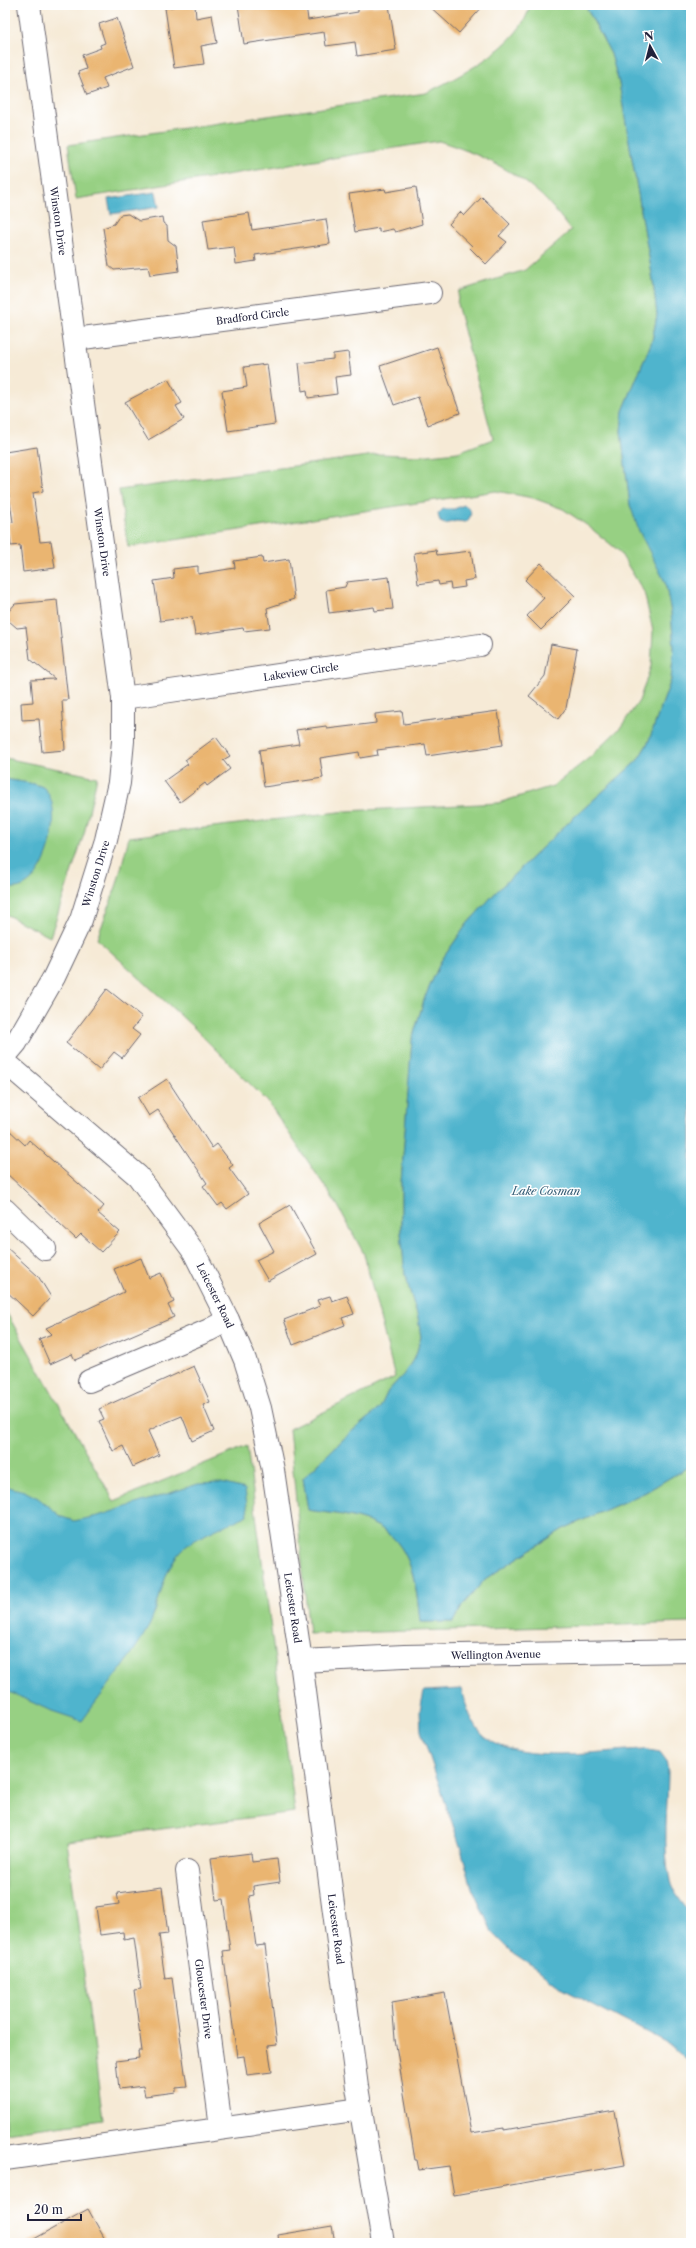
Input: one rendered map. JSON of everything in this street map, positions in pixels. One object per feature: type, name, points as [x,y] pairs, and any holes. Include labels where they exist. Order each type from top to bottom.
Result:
[{"type":"street","name":"Winston Drive","points":[[5,1056],[16,1043],[54,977],[81,920],[106,840],[119,784],[123,741],[123,698],[29,5]]},
{"type":"street","name":"Bradford Circle","points":[[75,339],[430,293]]},
{"type":"street","name":"Lakeview Circle","points":[[123,698],[480,645]]},
{"type":"street","name":"Leicester Road","points":[[5,1062],[138,1176],[194,1252],[228,1320],[245,1360],[260,1408],[273,1470],[301,1661],[361,2109],[383,2243]]},
{"type":"street","points":[[5,1210],[45,1249]]},
{"type":"street","points":[[89,1381],[209,1330],[228,1320]]},
{"type":"street","name":"Wellington Avenue","points":[[301,1661],[404,1656],[691,1651]]},
{"type":"street","name":"Gloucester Drive","points":[[187,1871],[221,2127]]},
{"type":"street","points":[[5,2159],[221,2127],[361,2109]]},
{"type":"green space","points":[[530,5],[585,5],[611,54],[619,83],[653,280],[657,315],[652,341],[623,411],[621,431],[630,505],[665,582],[671,612],[674,648],[671,680],[648,743],[637,761],[571,820],[497,891],[467,924],[441,961],[425,997],[412,1040],[401,1183],[401,1232],[405,1275],[418,1318],[421,1337],[416,1355],[404,1374],[388,1391],[380,1408],[351,1432],[303,1478],[308,1510],[343,1515],[363,1520],[379,1527],[392,1536],[408,1560],[413,1575],[420,1622],[454,1622],[462,1606],[485,1579],[563,1529],[646,1492],[691,1465],[691,1623],[309,1634],[289,1429],[395,1377],[364,1254],[338,1206],[268,1102],[192,1026],[97,939],[117,884],[129,837],[347,811],[498,803],[553,786],[589,758],[620,728],[639,701],[651,666],[653,631],[644,592],[619,551],[588,526],[563,509],[533,498],[496,491],[128,547],[119,490],[382,454],[419,456],[458,452],[493,439],[457,304],[459,291],[525,270],[571,230],[537,191],[511,173],[468,151],[439,141],[76,199],[68,145],[426,93],[472,68],[503,46],[525,20]]},
{"type":"green space","points":[[5,758],[97,777],[84,834],[50,937],[5,914],[5,887],[10,889],[43,787],[5,779]]},
{"type":"green space","points":[[5,1310],[114,1501],[247,1446],[295,1812],[67,1841],[103,2120],[5,2133]]},
{"type":"water","name":"Lake Cosman","points":[[585,5],[691,5],[691,1465],[646,1492],[563,1529],[485,1579],[462,1606],[454,1622],[420,1622],[413,1575],[408,1560],[392,1536],[379,1527],[363,1520],[343,1515],[308,1510],[303,1478],[351,1432],[380,1408],[388,1391],[404,1374],[416,1355],[421,1337],[418,1318],[405,1275],[401,1232],[401,1183],[412,1040],[425,997],[441,961],[467,924],[497,891],[571,820],[637,761],[648,743],[671,680],[674,648],[671,612],[665,582],[639,531],[630,505],[621,431],[623,411],[652,341],[657,315],[653,280],[619,83],[611,54]]},
{"type":"water","points":[[156,192],[159,207],[111,214],[108,199]]},
{"type":"water","points":[[464,505],[469,508],[471,512],[470,517],[466,522],[456,521],[445,524],[440,522],[438,514],[443,509],[454,509]]},
{"type":"water","points":[[5,779],[31,783],[44,788],[51,799],[53,814],[53,832],[41,867],[32,880],[19,887],[5,887]]},
{"type":"water","points":[[221,1483],[245,1489],[248,1515],[204,1535],[181,1551],[166,1577],[153,1617],[142,1639],[126,1663],[82,1721],[49,1710],[5,1690],[5,1486],[24,1491],[38,1498],[62,1517],[74,1521],[98,1516],[198,1484]]},
{"type":"water","points":[[461,1689],[470,1715],[477,1728],[486,1738],[501,1746],[519,1751],[562,1754],[643,1749],[660,1752],[666,1760],[668,1771],[666,1855],[668,1868],[673,1889],[691,1914],[691,2063],[671,2045],[561,1988],[536,1968],[513,1953],[492,1932],[472,1888],[461,1849],[421,1731],[420,1711],[424,1691]]},
{"type":"building","points":[[195,5],[196,18],[212,15],[217,43],[201,46],[204,64],[174,68],[165,8]]},
{"type":"building","points":[[238,5],[306,5],[308,20],[358,12],[358,8],[389,5],[396,50],[357,56],[355,42],[326,46],[324,32],[244,44]]},
{"type":"building","points":[[428,5],[484,5],[459,33]]},
{"type":"building","points":[[117,18],[134,66],[103,78],[107,88],[87,95],[78,72],[86,69],[82,55],[101,48],[100,45],[105,43],[99,24]]},
{"type":"building","points":[[416,187],[422,224],[395,232],[393,229],[379,232],[379,228],[355,232],[349,194],[385,189],[386,192]]},
{"type":"building","points":[[482,197],[510,224],[499,236],[507,242],[486,264],[470,248],[472,246],[449,224],[460,212],[464,216]]},
{"type":"building","points":[[249,213],[252,230],[326,219],[330,244],[255,255],[256,261],[236,264],[234,247],[208,250],[203,220]]},
{"type":"building","points":[[128,214],[139,221],[162,217],[163,223],[167,226],[168,240],[176,246],[179,271],[150,275],[148,267],[114,270],[109,266],[103,228],[114,224],[120,215]]},
{"type":"building","points":[[437,347],[460,413],[428,425],[418,397],[394,405],[380,366]]},
{"type":"building","points":[[348,352],[351,375],[335,377],[337,394],[308,398],[307,390],[302,391],[299,363],[333,359],[333,354]]},
{"type":"building","points":[[267,364],[275,424],[228,431],[222,391],[247,387],[244,367]]},
{"type":"building","points":[[168,379],[182,403],[176,406],[184,419],[148,440],[125,402]]},
{"type":"building","points":[[37,447],[43,491],[33,493],[40,542],[51,541],[55,568],[23,572],[20,545],[11,546],[8,523],[13,522],[5,470],[5,452]]},
{"type":"building","points":[[436,550],[437,555],[471,551],[475,579],[464,581],[465,587],[451,589],[450,583],[439,585],[438,581],[418,584],[414,553]]},
{"type":"building","points":[[262,557],[263,563],[289,559],[294,599],[267,608],[270,628],[244,631],[243,628],[195,635],[192,617],[160,621],[154,581],[174,578],[173,569],[198,566],[198,574],[235,568],[234,561]]},
{"type":"building","points":[[541,563],[575,596],[541,630],[527,616],[544,598],[525,580]]},
{"type":"building","points":[[389,577],[393,609],[375,611],[374,607],[329,613],[326,590],[345,587],[347,582]]},
{"type":"building","points":[[57,600],[68,700],[62,700],[65,750],[42,752],[39,719],[22,720],[21,703],[33,702],[31,680],[55,679],[30,659],[26,627],[17,628],[9,621],[8,612],[15,604]]},
{"type":"building","points":[[551,644],[577,649],[566,708],[558,719],[529,696],[545,676]]},
{"type":"building","points":[[402,711],[404,724],[498,711],[503,745],[427,756],[425,744],[377,750],[378,755],[360,758],[359,752],[320,758],[323,778],[264,787],[259,750],[299,744],[296,730],[326,726],[327,729],[376,723],[375,714]]},
{"type":"building","points":[[216,737],[230,756],[223,760],[230,769],[207,786],[205,783],[180,802],[164,781],[188,764],[185,760]]},
{"type":"building","points":[[107,989],[142,1017],[132,1029],[140,1035],[122,1058],[114,1052],[99,1070],[66,1043]]},
{"type":"building","points":[[167,1079],[212,1148],[217,1144],[233,1165],[229,1168],[248,1194],[227,1209],[222,1203],[218,1206],[203,1186],[207,1183],[158,1110],[149,1116],[138,1098]]},
{"type":"building","points":[[5,1126],[25,1145],[29,1140],[104,1206],[98,1213],[120,1232],[101,1252],[81,1234],[76,1239],[5,1172]]},
{"type":"building","points":[[290,1205],[317,1254],[268,1281],[256,1260],[274,1251],[259,1223]]},
{"type":"building","points":[[5,1246],[38,1276],[51,1297],[33,1316],[5,1290]]},
{"type":"building","points":[[141,1258],[149,1278],[161,1273],[174,1302],[168,1305],[174,1317],[75,1360],[72,1354],[50,1364],[39,1339],[52,1334],[46,1328],[124,1292],[114,1269]]},
{"type":"building","points":[[330,1296],[332,1301],[347,1296],[354,1314],[342,1318],[345,1325],[293,1345],[284,1320],[320,1306],[317,1300]]},
{"type":"building","points":[[194,1366],[210,1402],[203,1405],[214,1431],[192,1441],[182,1416],[160,1425],[148,1431],[159,1455],[133,1467],[123,1446],[113,1451],[99,1421],[104,1419],[99,1409]]},
{"type":"building","points":[[251,1853],[252,1862],[277,1859],[280,1882],[253,1886],[254,1895],[249,1896],[256,1946],[265,1945],[277,2045],[268,2046],[272,2072],[247,2075],[244,2056],[237,2057],[223,1951],[230,1950],[223,1899],[216,1900],[211,1858]]},
{"type":"building","points":[[162,1887],[168,1934],[159,1935],[165,1979],[172,1978],[187,2087],[176,2088],[176,2092],[145,2096],[143,2086],[119,2089],[116,2061],[139,2058],[138,2051],[142,2051],[134,1990],[141,1989],[134,1938],[124,1940],[123,1932],[100,1935],[96,1907],[119,1904],[117,1893]]},
{"type":"building","points":[[445,1993],[471,2133],[504,2128],[504,2130],[615,2111],[625,2165],[454,2195],[449,2166],[419,2170],[417,2160],[415,2160],[395,2039],[392,2002]]},
{"type":"building","points":[[88,2209],[107,2243],[27,2243]]},
{"type":"building","points":[[332,2226],[335,2243],[279,2243],[278,2235]]}]
